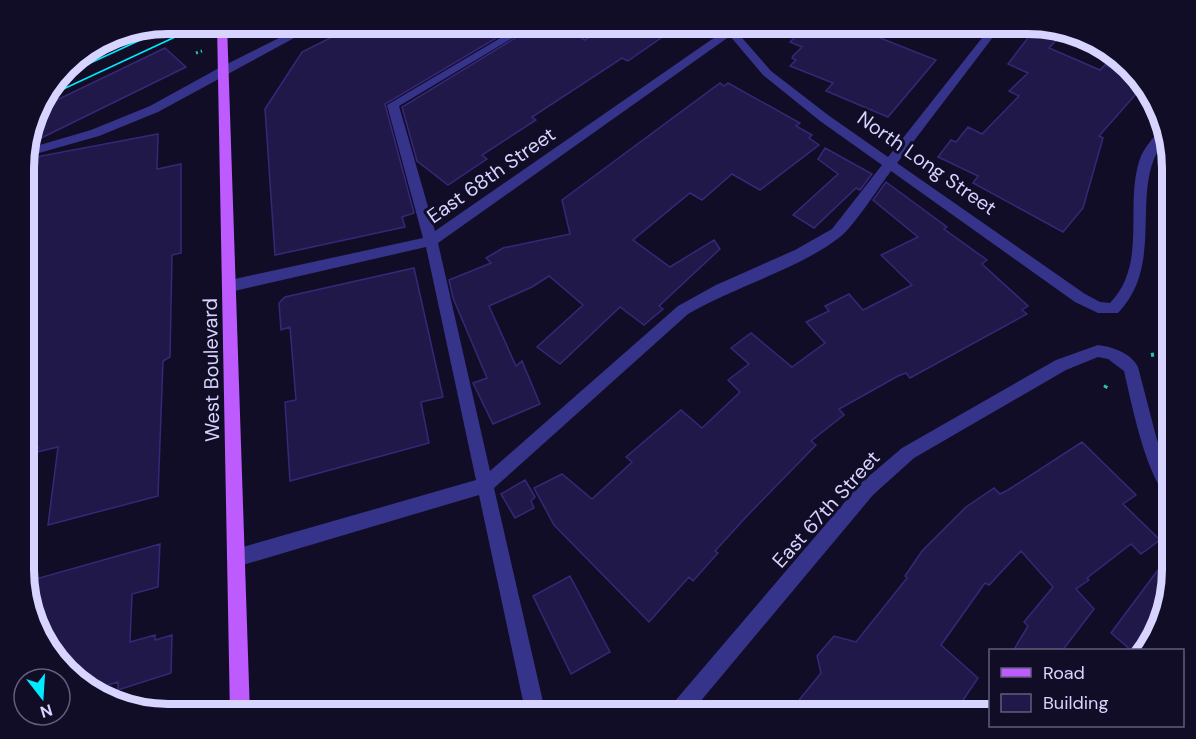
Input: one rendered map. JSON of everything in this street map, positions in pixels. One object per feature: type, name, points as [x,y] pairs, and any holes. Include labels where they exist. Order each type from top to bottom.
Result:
[{"type":"main road","name":"West Boulevard","points":[[222,34],[231,286],[240,705]]},
{"type":"street","points":[[36,150],[95,133],[154,109],[223,70],[295,34]]},
{"type":"street","points":[[514,34],[393,105],[431,241],[534,705]]},
{"type":"street","name":"East 68th Street","points":[[231,286],[431,241],[727,34]]},
{"type":"street","name":"North Long Street","points":[[740,34],[767,72],[824,118],[1080,298],[1098,307],[1113,309],[1120,304],[1132,284],[1146,158],[1159,141]]},
{"type":"street","points":[[236,558],[486,485],[683,310],[703,297],[800,254],[837,232],[990,34]]},
{"type":"street","name":"East 67th Street","points":[[685,704],[867,489],[896,462],[1061,365],[1098,351],[1111,353],[1133,369],[1149,440],[1161,471]]},
{"type":"path","points":[[196,53],[202,51]]},
{"type":"path","points":[[1151,355],[1158,354]]},
{"type":"building","points":[[338,34],[503,34],[385,104],[414,213],[402,217],[405,227],[275,255],[265,109],[302,52]]},
{"type":"building","points":[[522,34],[575,34],[585,40],[595,34],[667,34],[628,61],[622,58],[532,117],[536,120],[482,155],[487,159],[448,185],[417,161],[402,107]]},
{"type":"building","points":[[798,34],[870,34],[936,60],[888,117],[826,91],[833,83],[790,66],[796,60],[792,58],[793,56],[802,47],[790,42]]},
{"type":"building","points":[[1030,34],[1058,38],[1049,48],[1100,70],[1105,65],[1112,68],[1114,66],[1138,92],[1099,136],[1103,138],[1083,208],[1063,232],[973,183],[978,176],[938,157],[951,140],[956,142],[968,127],[982,134],[1019,96],[1009,91],[1028,73],[1008,64]]},
{"type":"building","points":[[165,48],[186,67],[38,140],[52,102]]},
{"type":"building","points":[[720,83],[724,86],[728,83],[800,123],[796,126],[812,135],[809,138],[819,145],[760,190],[732,174],[702,200],[690,193],[633,240],[670,267],[714,240],[720,249],[659,306],[663,309],[644,325],[620,307],[560,364],[537,347],[583,305],[549,276],[532,287],[489,306],[516,366],[522,361],[540,404],[493,424],[473,383],[487,378],[453,298],[449,280],[491,263],[486,258],[503,248],[570,234],[562,200]]},
{"type":"building","points":[[158,134],[157,169],[181,164],[181,253],[172,255],[170,357],[163,361],[158,496],[48,525],[58,447],[37,452],[38,447],[34,448],[37,392],[34,393],[35,157]]},
{"type":"building","points":[[825,148],[872,174],[860,190],[856,188],[814,228],[793,215],[838,174],[818,159]]},
{"type":"building","points":[[886,182],[987,260],[982,264],[1028,306],[1022,310],[1027,314],[910,378],[906,373],[898,376],[839,409],[844,415],[811,441],[816,445],[715,551],[718,553],[693,581],[689,577],[649,622],[554,525],[534,488],[562,474],[592,499],[632,462],[626,457],[681,410],[702,428],[740,392],[728,380],[749,364],[731,348],[751,333],[792,367],[825,343],[806,322],[829,311],[825,306],[849,294],[863,310],[912,285],[881,255],[918,237],[873,200]]},
{"type":"building","points":[[414,268],[443,397],[421,402],[429,443],[290,481],[285,402],[296,400],[290,327],[281,330],[279,303],[285,297]]},
{"type":"building","points":[[1082,442],[1136,495],[1123,504],[1160,540],[1141,554],[1131,544],[1076,589],[1094,609],[1064,649],[1014,649],[1028,626],[1024,622],[1053,587],[1021,551],[989,585],[985,583],[941,645],[978,678],[960,704],[796,704],[821,673],[817,656],[834,636],[856,642],[907,578],[905,576],[922,551],[966,507],[994,488],[1000,494]]},
{"type":"building","points":[[525,480],[535,497],[531,501],[534,508],[515,518],[501,494]]},
{"type":"building","points":[[160,544],[158,587],[132,594],[130,642],[155,635],[155,640],[172,635],[171,673],[118,690],[118,682],[102,687],[94,682],[68,659],[57,645],[42,614],[35,579]]},
{"type":"building","points":[[1161,566],[1159,597],[1148,630],[1139,645],[1136,649],[1130,649],[1111,633]]},
{"type":"building","points":[[570,576],[610,652],[571,674],[533,596]]},
{"type":"tram line","points":[[59,91],[182,34]]},
{"type":"tram line","points":[[81,67],[148,37]]}]
